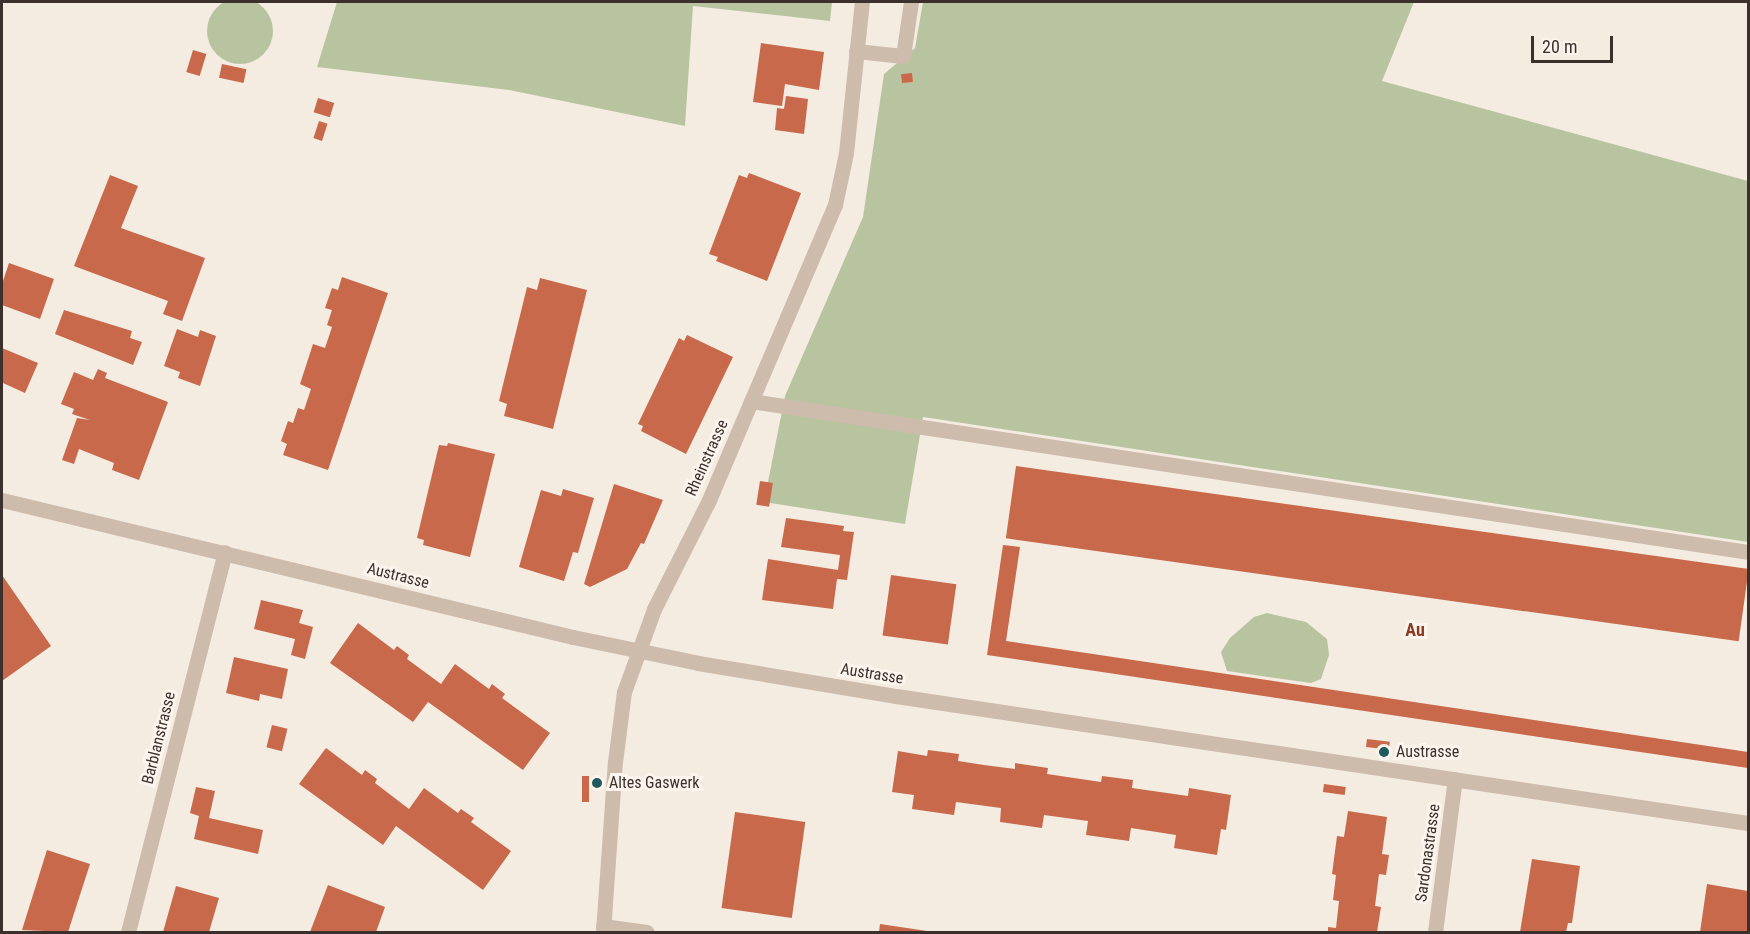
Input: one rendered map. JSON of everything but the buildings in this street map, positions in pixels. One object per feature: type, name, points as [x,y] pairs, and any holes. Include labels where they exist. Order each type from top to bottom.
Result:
[{"type":"street","name":"Rheinstrasse","points":[[603,929],[615,762],[624,692],[638,649],[751,401],[835,205],[846,153],[862,2]]},
{"type":"street","points":[[856,51],[903,56],[911,2]]},
{"type":"street","points":[[751,401],[1749,552]]},
{"type":"street","name":"Austrasse","points":[[2,500],[562,634],[822,685],[1749,823]]},
{"type":"street","name":"Barblanstrasse","points":[[128,933],[225,552]]},
{"type":"street","name":"Sardonastrasse","points":[[1435,933],[1455,779]]},
{"type":"street","points":[[603,929],[647,933]]},
{"type":"green space","points":[[233,-2],[247,-2],[259,3],[268,12],[273,31],[271,44],[264,55],[247,64],[233,64],[221,59],[212,50],[207,38],[207,24],[212,12],[221,3]]},
{"type":"green space","points":[[337,2],[832,2],[830,21],[693,6],[685,126],[509,90],[317,67]]},
{"type":"green space","points":[[923,2],[1414,2],[1382,81],[1748,181],[1748,542],[923,417],[905,524],[764,502],[785,396],[863,217],[884,74],[915,48]]},
{"type":"green space","points":[[1267,613],[1306,622],[1327,639],[1329,655],[1321,679],[1311,683],[1227,671],[1221,652],[1230,638],[1254,617]]},
{"type":"place","name":"Austrasse","points":[[1384,752]]},
{"type":"place","name":"Altes Gaswerk","points":[[597,783]]},
{"type":"district","name":"Au","points":[[1415,630]]}]
